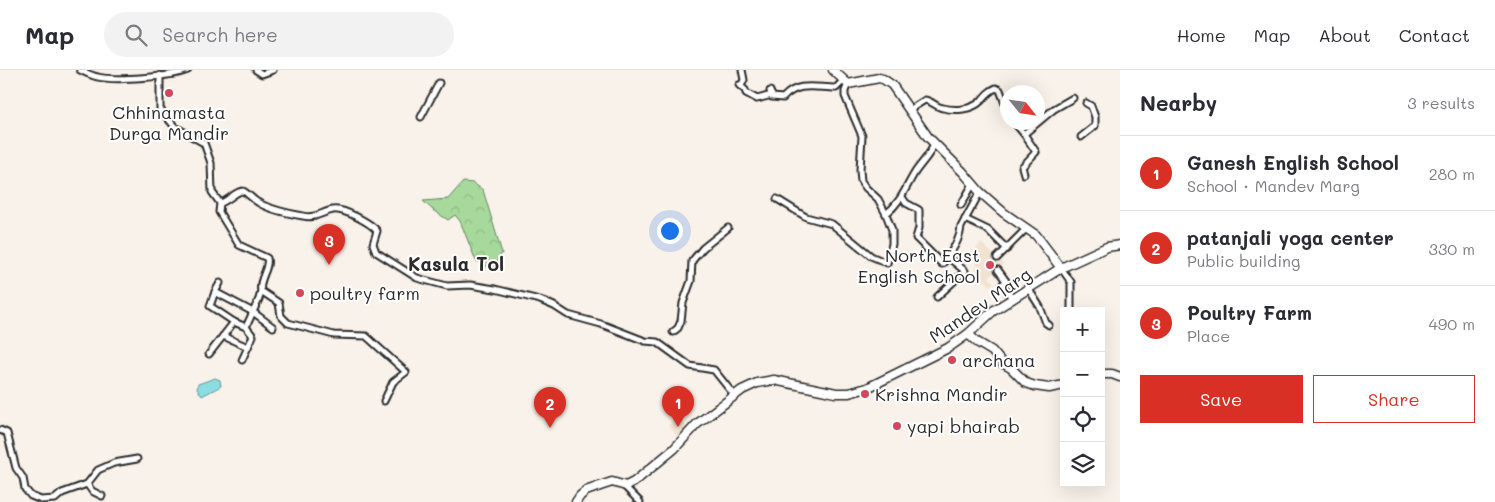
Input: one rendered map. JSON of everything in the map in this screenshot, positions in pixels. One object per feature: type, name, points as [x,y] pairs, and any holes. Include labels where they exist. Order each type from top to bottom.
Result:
[{"type":"main road","points":[[833,70],[846,82],[874,78],[884,79],[892,85],[934,144],[963,172],[980,192],[1004,213],[1036,235],[1061,268]]},
{"type":"main road","name":"Mandev Marg","points":[[576,502],[586,490],[612,482],[626,486],[634,482],[674,448],[697,424],[734,395],[757,383],[774,380],[836,393],[856,392],[867,388],[942,351],[968,334],[993,311],[1061,268],[1107,247],[1120,245]]},
{"type":"main road","points":[[968,334],[992,351],[1002,363],[1011,368],[1026,383],[1049,388],[1060,386]]},
{"type":"main road","points":[[1105,374],[1120,377]]},
{"type":"street","points":[[80,70],[92,76],[105,78],[160,75],[188,70]]},
{"type":"street","points":[[256,70],[262,74],[273,70]]},
{"type":"street","points":[[742,70],[744,80],[739,85],[746,93],[757,99],[771,93],[784,98],[794,88],[803,86],[836,88],[846,82]]},
{"type":"street","points":[[160,75],[160,109],[175,127],[204,143],[211,163],[212,192],[220,203],[220,212],[239,245],[267,258],[268,262],[260,285],[259,299],[246,327]]},
{"type":"street","points":[[777,200],[806,217],[832,224],[871,256],[887,263],[892,244],[892,230],[878,199],[861,181],[862,136],[846,96],[846,82]]},
{"type":"street","points":[[421,117],[439,83]]},
{"type":"street","points":[[909,110],[925,100],[940,108],[955,110],[972,107],[980,102],[988,92],[996,88],[1000,90]]},
{"type":"street","points":[[1024,134],[1054,109],[1073,98]]},
{"type":"street","points":[[1081,137],[1095,126],[1095,116],[1091,106],[1086,103]]},
{"type":"street","points":[[1021,130],[1036,152],[1022,167],[1024,174]]},
{"type":"street","points":[[886,214],[894,208],[902,197],[914,174],[932,150],[934,144]]},
{"type":"street","points":[[961,205],[973,184]]},
{"type":"street","points":[[220,203],[226,202],[240,191],[243,191],[264,205],[302,216],[312,218],[332,210],[341,211],[357,217],[375,228],[377,231],[373,244],[376,252],[417,278],[447,286],[470,285],[540,300],[568,315],[601,324],[645,342],[657,342],[685,364],[714,370],[734,395]]},
{"type":"street","points":[[902,197],[906,203],[919,210],[920,220],[916,238],[942,264],[955,248],[965,218],[980,192]]},
{"type":"street","points":[[965,218],[988,230],[1007,249]]},
{"type":"street","points":[[673,332],[681,322],[683,303],[691,281],[692,261],[703,248],[728,228]]},
{"type":"street","points":[[998,258],[1027,228]]},
{"type":"street","points":[[937,297],[965,271],[948,257]]},
{"type":"street","points":[[1061,268],[1071,282],[1070,307]]},
{"type":"street","points":[[998,270],[1006,281],[1002,285],[1012,298]]},
{"type":"street","points":[[220,283],[210,306],[234,322],[246,327],[253,336],[242,360]]},
{"type":"street","points":[[1028,288],[1040,307],[1046,323],[1049,325]]},
{"type":"street","points":[[215,292],[253,312],[273,326]]},
{"type":"street","points":[[261,292],[279,303],[281,316],[288,323],[334,335],[366,336],[406,372],[393,382],[384,401]]},
{"type":"street","points":[[209,354],[234,322]]},
{"type":"street","points":[[224,336],[248,347]]},
{"type":"street","points":[[0,430],[7,433],[16,468],[23,478],[25,489],[31,496],[41,500],[55,499],[68,490],[86,484],[98,470],[114,462],[137,459]]},
{"type":"street","points":[[86,484],[92,491],[102,496]]},
{"type":"street","points":[[623,484],[640,502]]},
{"type":"shaded area","name":"North East English School","points":[[981,243],[1004,264],[989,277],[994,283],[990,286],[975,269],[978,266],[970,256]]},
{"type":"shaded area","points":[[679,418],[687,427],[679,436],[668,425]]},
{"type":"green space","points":[[463,182],[473,183],[483,190],[502,253],[492,270],[476,261],[460,221],[455,215],[448,220],[423,201],[448,199]]},
{"type":"water","points":[[215,378],[220,380],[221,386],[202,396],[197,389],[198,384]]},
{"type":"place","name":"Chhinamasta Durga Mandir","points":[[169,93]]},
{"type":"place","name":"Poultry Farm","points":[[329,265]]},
{"type":"place","name":"North East English School","points":[[990,265]]},
{"type":"place","name":"poultry farm","points":[[300,293]]},
{"type":"place","name":"archana","points":[[952,360]]},
{"type":"place","name":"Krishna Mandir","points":[[865,394]]},
{"type":"place","name":"yapi bhairab","points":[[897,426]]},
{"type":"place","name":"Ganesh English School","points":[[678,427]]},
{"type":"place","name":"patanjali yoga center","points":[[550,428]]},
{"type":"district","name":"Kasula Tol","points":[[456,263]]}]
